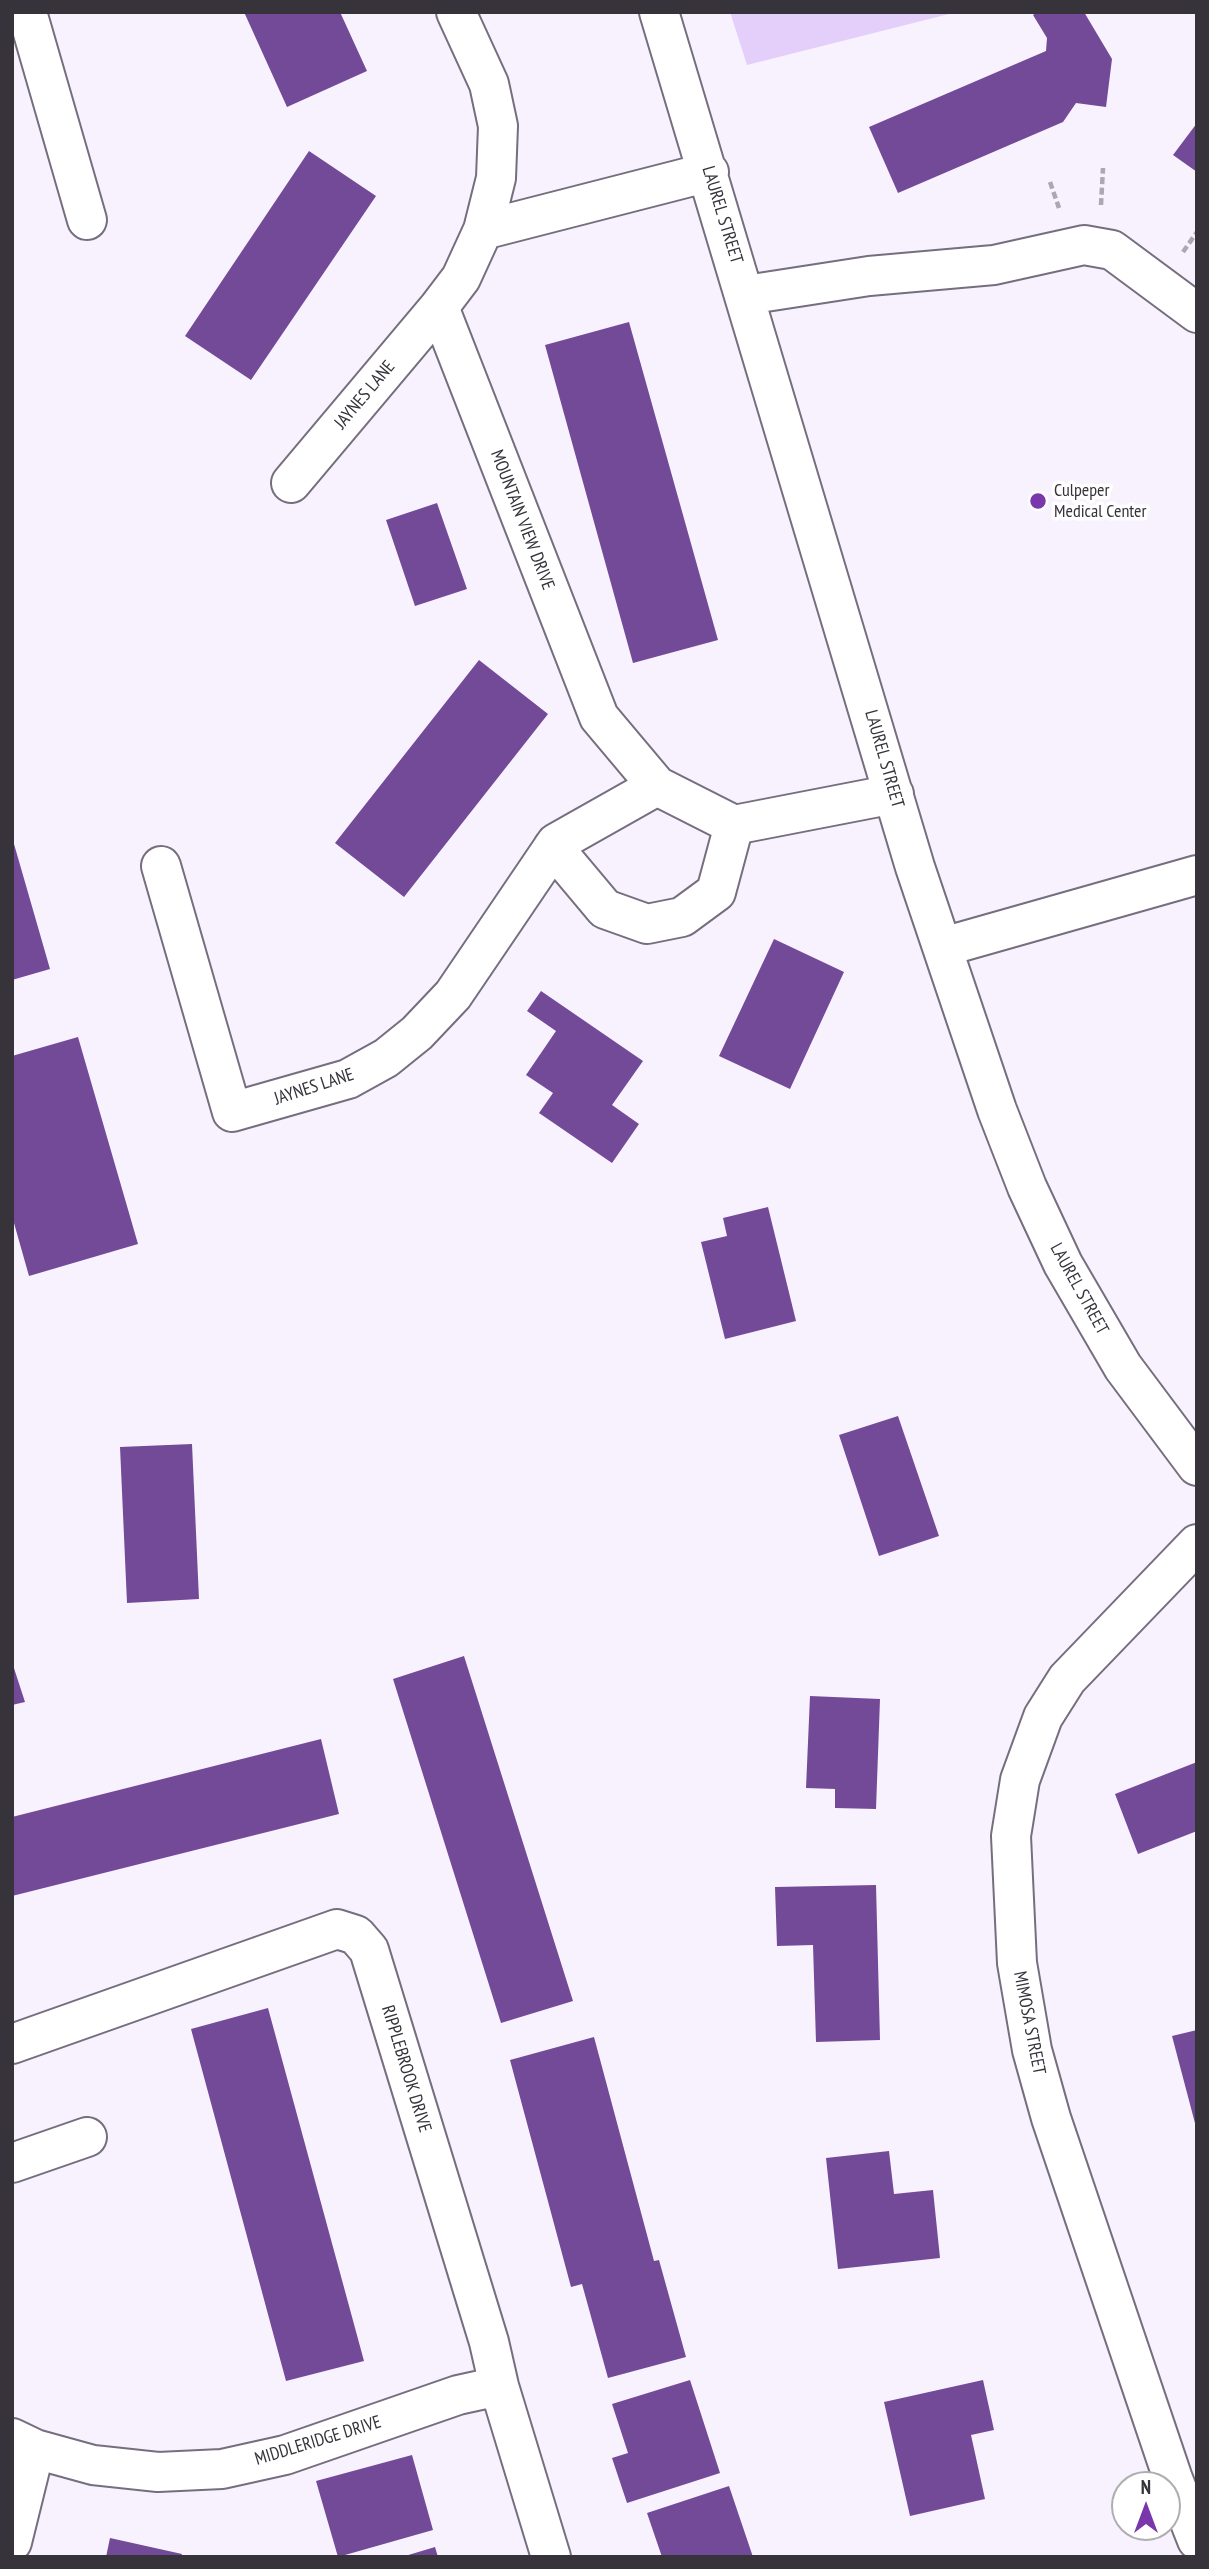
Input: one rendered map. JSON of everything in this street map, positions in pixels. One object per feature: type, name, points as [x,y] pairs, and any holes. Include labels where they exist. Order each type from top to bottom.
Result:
[{"type":"street","points":[[27,12],[87,220]]},
{"type":"street","points":[[439,307],[461,278],[483,230],[496,178],[498,126],[489,84],[456,12]]},
{"type":"street","name":"LAUREL STREET","points":[[659,12],[894,794],[1007,1135],[1027,1187],[1063,1264],[1123,1367],[1197,1466]]},
{"type":"street","points":[[483,230],[709,172]]},
{"type":"street","points":[[746,295],[869,276],[994,265],[1084,245],[1112,250],[1197,313]]},
{"type":"street","name":"JAYNES LANE","points":[[291,483],[439,307]]},
{"type":"street","name":"MOUNTAIN VIEW DRIVE","points":[[439,307],[599,718],[656,786],[734,825]]},
{"type":"street","name":"JAYNES LANE","points":[[160,866],[232,1112],[348,1079],[386,1058],[417,1033],[453,995],[556,843],[656,786]]},
{"type":"street","points":[[553,847],[605,909],[647,924],[682,917],[716,892],[734,825],[894,794]]},
{"type":"street","points":[[943,947],[1197,876]]},
{"type":"street","name":"MIMOSA STREET","points":[[1197,1544],[1067,1679],[1044,1717],[1020,1780],[1012,1836],[1017,1963],[1032,2050],[1051,2118],[1173,2479],[1197,2540]]},
{"type":"street","name":"RIPPLEBROOK DRIVE","points":[[12,2044],[337,1929],[356,1935],[369,1950],[489,2342],[499,2386],[551,2557]]},
{"type":"street","points":[[12,2163],[87,2137]]},
{"type":"street","name":"MIDDLERIDGE DRIVE","points":[[24,2443],[93,2465],[158,2472],[222,2469],[285,2455],[458,2395],[499,2386]]},
{"type":"street","points":[[12,2542],[24,2443]]},
{"type":"shaded area","points":[[730,12],[957,12],[747,65]]},
{"type":"building","points":[[244,12],[340,12],[367,71],[287,107]]},
{"type":"building","points":[[1037,12],[1084,12],[1112,59],[1106,107],[1076,103],[1063,122],[898,193],[869,127],[1046,51],[1047,38],[1033,15]]},
{"type":"building","points":[[1197,123],[1197,172],[1173,155]]},
{"type":"building","points":[[309,151],[376,196],[251,380],[185,336]]},
{"type":"building","points":[[629,322],[718,640],[633,663],[545,345]]},
{"type":"building","points":[[437,503],[467,589],[415,606],[386,520]]},
{"type":"building","points":[[479,660],[548,714],[404,897],[335,843]]},
{"type":"building","points":[[12,837],[50,969],[12,980]]},
{"type":"building","points":[[774,939],[844,972],[790,1089],[719,1056]]},
{"type":"building","points":[[541,991],[643,1061],[612,1105],[639,1124],[612,1163],[539,1113],[553,1093],[526,1075],[556,1031],[527,1011]]},
{"type":"building","points":[[78,1037],[138,1244],[29,1276],[12,1216],[12,1056]]},
{"type":"building","points":[[768,1207],[796,1321],[725,1339],[701,1242],[727,1236],[723,1218]]},
{"type":"building","points":[[898,1416],[939,1536],[879,1556],[839,1435]]},
{"type":"building","points":[[192,1444],[199,1599],[127,1603],[120,1447]]},
{"type":"building","points":[[464,1656],[573,2001],[501,2023],[393,1679]]},
{"type":"building","points":[[12,1662],[25,1702],[12,1705]]},
{"type":"building","points":[[810,1696],[880,1699],[876,1809],[835,1808],[835,1789],[806,1788]]},
{"type":"building","points":[[321,1739],[339,1814],[12,1896],[12,1817]]},
{"type":"building","points":[[1197,1762],[1197,1831],[1138,1854],[1115,1794]]},
{"type":"building","points":[[876,1885],[880,2040],[816,2042],[813,1945],[777,1946],[775,1887]]},
{"type":"building","points":[[268,2008],[364,2361],[286,2381],[191,2029]]},
{"type":"building","points":[[1197,2030],[1197,2126],[1196,2127],[1172,2036]]},
{"type":"building","points":[[594,2037],[654,2261],[659,2260],[686,2357],[608,2378],[582,2284],[571,2287],[510,2060]]},
{"type":"building","points":[[889,2151],[894,2194],[933,2190],[940,2258],[838,2269],[826,2158]]},
{"type":"building","points":[[690,2380],[720,2473],[627,2503],[612,2458],[628,2453],[612,2404]]},
{"type":"building","points":[[983,2380],[994,2430],[971,2435],[985,2499],[910,2516],[884,2402]]},
{"type":"building","points":[[412,2455],[433,2530],[338,2557],[316,2481]]},
{"type":"building","points":[[729,2486],[753,2557],[662,2557],[647,2513]]},
{"type":"building","points":[[110,2538],[182,2554],[181,2557],[106,2557]]},
{"type":"building","points":[[435,2547],[438,2557],[405,2557],[405,2556]]},
{"type":"place","name":"Culpeper Medical Center","points":[[1038,501]]}]
